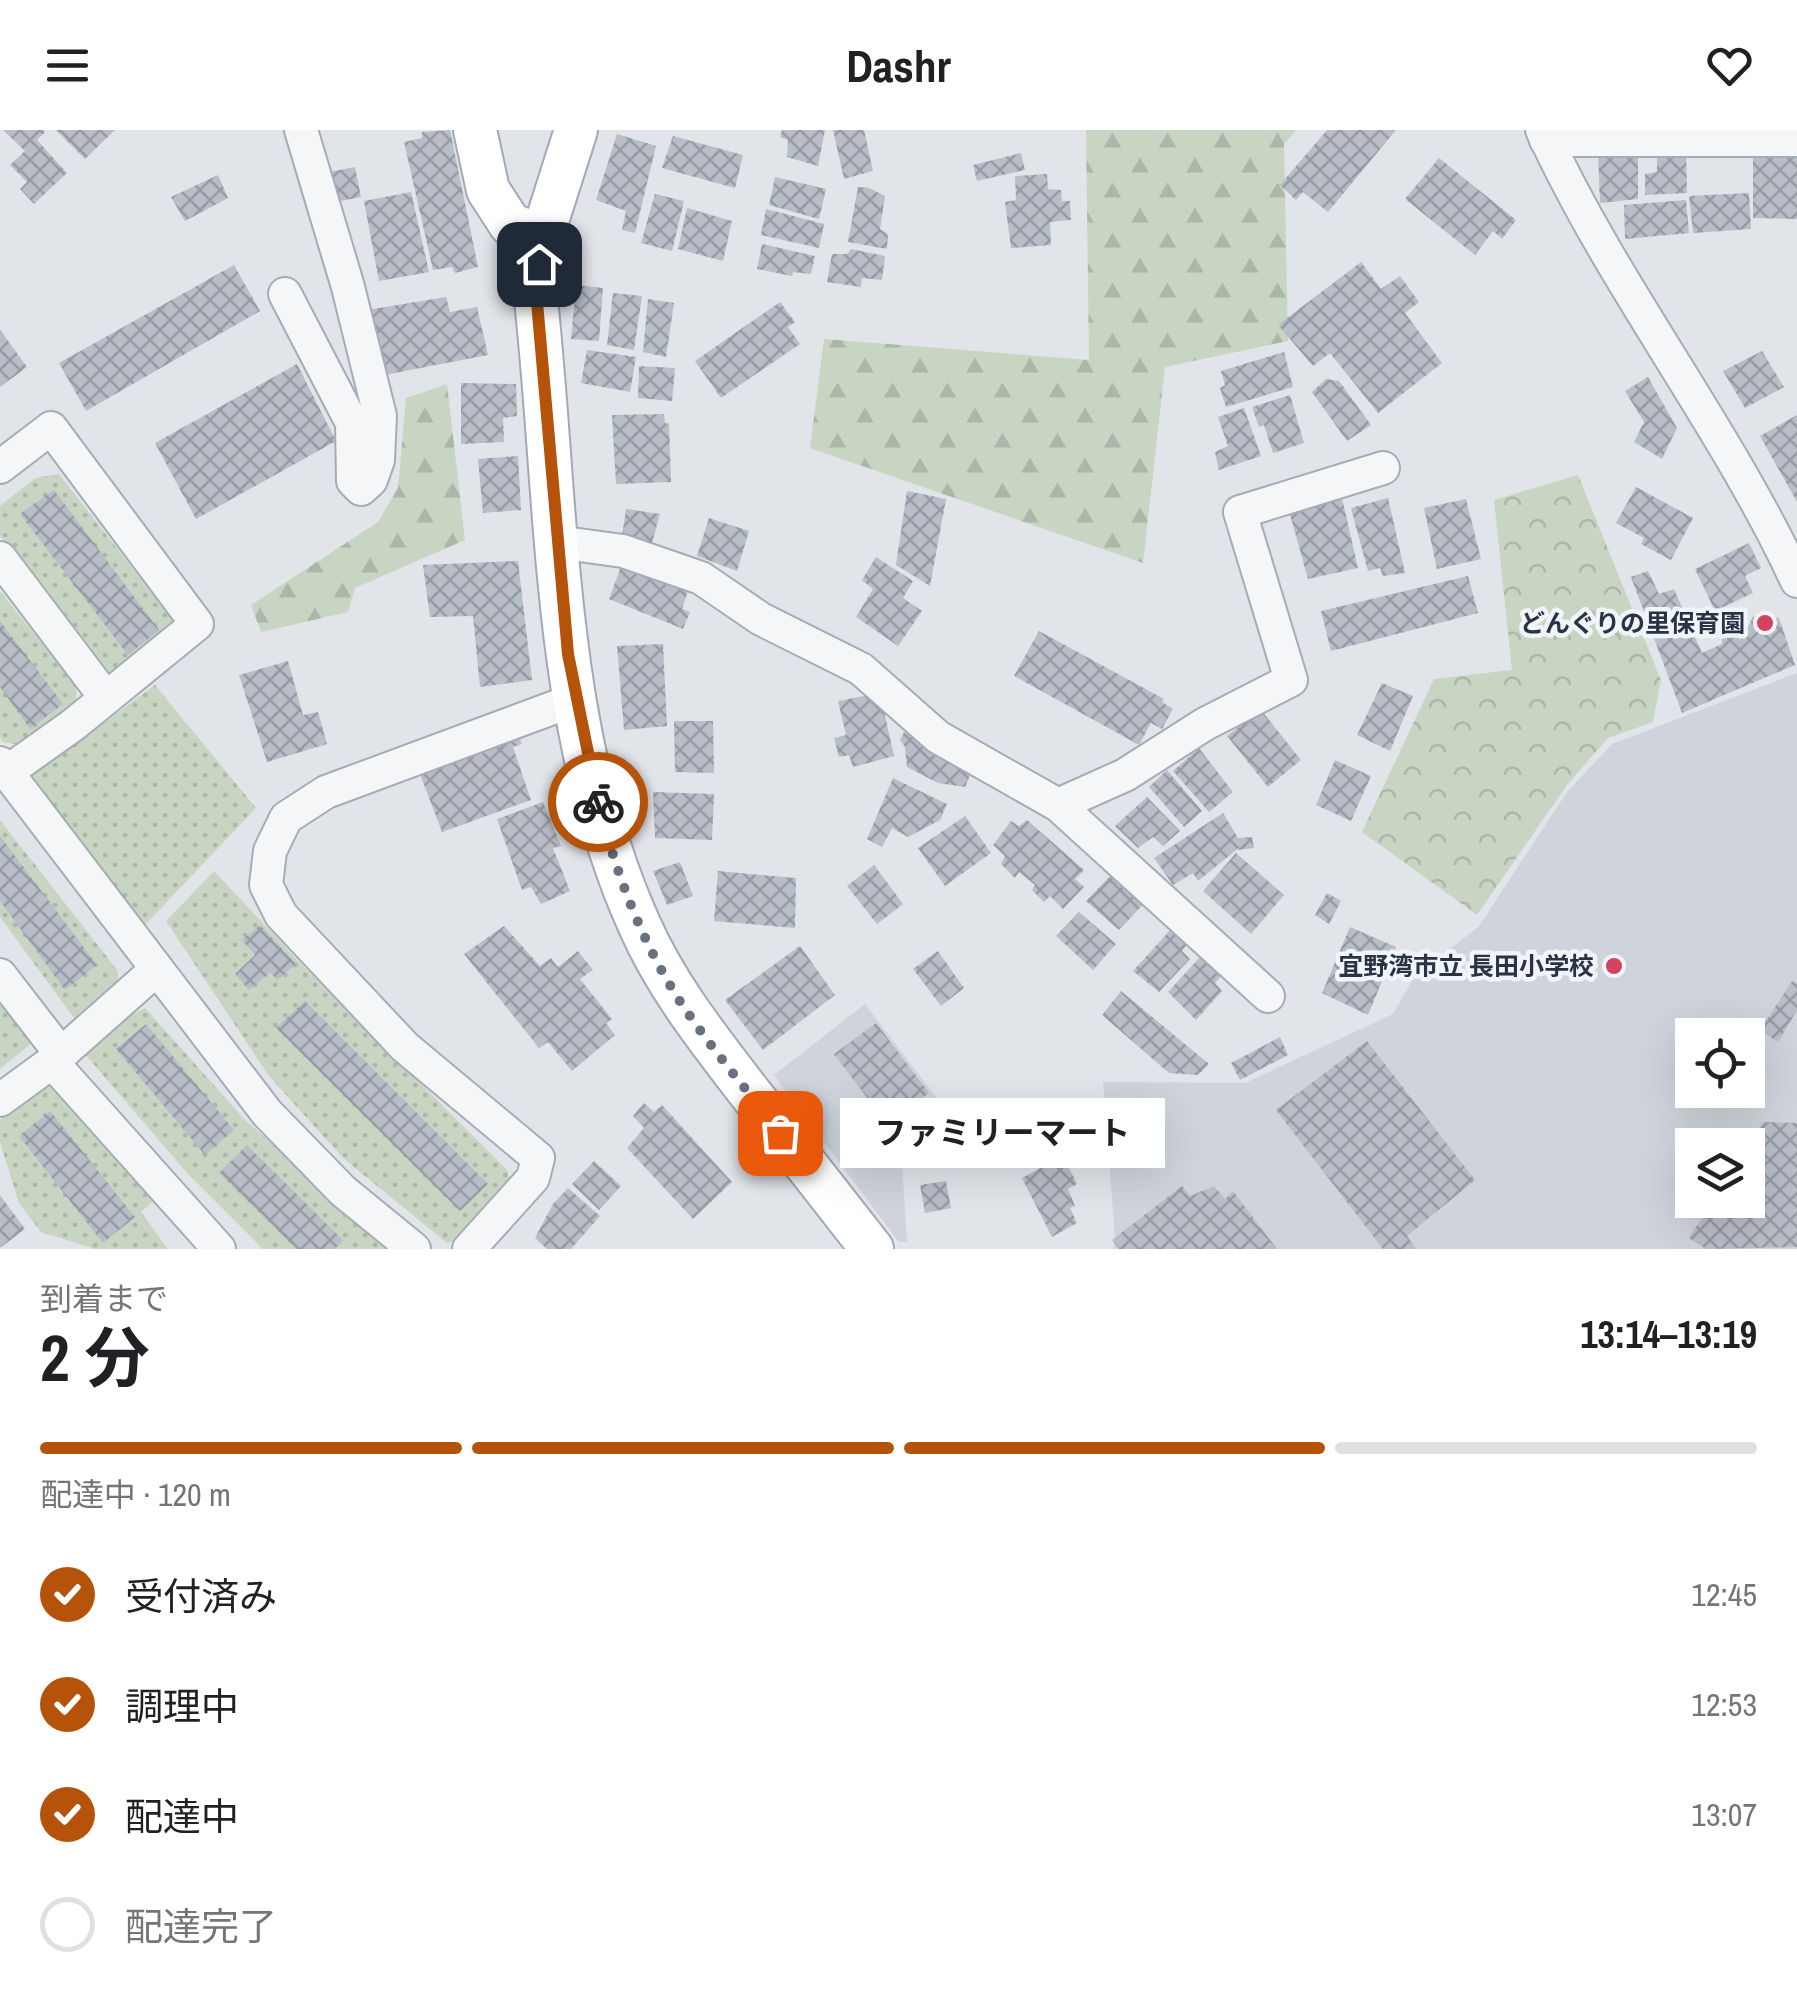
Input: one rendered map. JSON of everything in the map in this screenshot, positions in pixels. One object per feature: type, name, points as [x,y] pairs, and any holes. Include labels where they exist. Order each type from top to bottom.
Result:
[{"type":"main road","points":[[476,130],[488,190],[510,224],[542,237]]},
{"type":"main road","points":[[576,130],[542,237],[536,291],[574,700],[612,860],[640,927],[681,1002],[872,1249]]},
{"type":"street","points":[[285,294],[352,422],[353,481],[361,489],[371,480],[378,460],[380,416],[348,287],[301,130]]},
{"type":"street","points":[[1797,140],[1544,135],[1611,260],[1773,530],[1797,581]]},
{"type":"street","points":[[0,467],[51,428],[197,624],[106,698],[4,768],[267,1113],[342,1191],[414,1249]]},
{"type":"street","points":[[1058,805],[1124,776],[1206,724],[1291,680],[1240,512],[1383,468]]},
{"type":"street","points":[[557,542],[623,551],[701,578],[761,619],[860,669],[938,737],[1058,805],[1268,996]]},
{"type":"street","points":[[0,558],[106,698]]},
{"type":"street","points":[[469,1249],[533,1178],[538,1158],[405,1046],[281,915],[266,885],[270,851],[286,818],[326,792],[574,700]]},
{"type":"street","points":[[0,1100],[56,1058],[157,969]]},
{"type":"street","points":[[0,976],[56,1058],[220,1249]]},
{"type":"shaded area","name":"宜野湾市立 長田小学校","points":[[1797,673],[1797,1249],[1113,1249],[1103,1082],[1245,1083],[1393,1014],[1413,979],[1479,926],[1567,792],[1612,744]]},
{"type":"shaded area","points":[[865,1004],[936,1097],[902,1123],[900,1132],[907,1242],[899,1242],[774,1075]]},
{"type":"green space","points":[[1086,130],[1296,130],[1284,144],[1288,341],[1165,367],[1143,563],[810,448],[824,339],[1089,360]]},
{"type":"green space","points":[[447,384],[465,540],[355,588],[348,612],[261,632],[251,605],[378,522],[398,488],[406,398]]},
{"type":"green space","points":[[59,474],[172,619],[169,635],[121,675],[102,671],[0,536],[0,506],[35,478]]},
{"type":"green space","points":[[1578,475],[1661,680],[1653,722],[1608,738],[1567,785],[1477,915],[1362,832],[1434,679],[1512,670],[1494,500]]},
{"type":"green space","points":[[0,591],[77,687],[75,709],[28,747],[0,738]]},
{"type":"green space","points":[[155,685],[256,808],[144,926],[31,777]]},
{"type":"green space","points":[[0,820],[118,971],[118,981],[74,1018],[0,917]]},
{"type":"green space","points":[[214,871],[508,1171],[510,1185],[456,1241],[447,1243],[343,1158],[269,1076],[166,921]]},
{"type":"green space","points":[[0,998],[33,1042],[0,1069]]},
{"type":"green space","points":[[145,1008],[246,1121],[391,1249],[263,1249],[188,1174],[84,1053],[125,1018]]},
{"type":"green space","points":[[46,1083],[156,1199],[141,1212],[168,1249],[95,1249],[41,1232],[19,1203],[0,1142],[0,1120]]},
{"type":"building","points":[[3,130],[43,130],[37,140],[67,173],[34,204],[20,189],[27,182],[10,165],[25,151]]},
{"type":"building","points":[[56,130],[115,130],[85,159]]},
{"type":"building","points":[[450,130],[478,267],[455,273],[452,267],[433,270],[404,142],[422,138],[422,132]]},
{"type":"building","points":[[782,130],[825,130],[818,166],[787,157],[788,140],[780,137]]},
{"type":"building","points":[[833,130],[864,130],[873,171],[844,179]]},
{"type":"building","points":[[1327,130],[1396,130],[1328,212],[1303,192],[1296,200],[1280,185]]},
{"type":"building","points":[[617,134],[656,146],[635,233],[622,230],[626,211],[596,200]]},
{"type":"building","points":[[673,136],[743,155],[735,188],[662,168]]},
{"type":"building","points":[[1686,149],[1687,193],[1645,195],[1645,174],[1657,172],[1657,151]]},
{"type":"building","points":[[1638,152],[1638,199],[1600,203],[1598,153]]},
{"type":"building","points":[[1021,153],[1025,170],[977,181],[973,165]]},
{"type":"building","points":[[1797,155],[1797,219],[1753,218],[1753,157]]},
{"type":"building","points":[[1439,158],[1516,220],[1502,239],[1493,231],[1475,255],[1405,199]]},
{"type":"building","points":[[355,167],[361,197],[330,203],[324,173]]},
{"type":"building","points":[[1047,174],[1048,189],[1061,190],[1062,201],[1070,201],[1071,220],[1050,222],[1051,245],[1011,248],[1005,202],[1016,200],[1015,176]]},
{"type":"building","points":[[218,175],[228,198],[185,221],[171,197]]},
{"type":"building","points":[[775,177],[826,189],[819,219],[769,205]]},
{"type":"building","points":[[858,187],[885,196],[880,229],[888,234],[887,249],[848,242]]},
{"type":"building","points":[[411,192],[429,272],[379,281],[364,201]]},
{"type":"building","points":[[1749,193],[1751,229],[1693,233],[1689,196]]},
{"type":"building","points":[[655,194],[684,201],[672,251],[641,243]]},
{"type":"building","points":[[1686,200],[1689,233],[1625,239],[1624,205]]},
{"type":"building","points":[[687,208],[732,221],[723,261],[678,249]]},
{"type":"building","points":[[766,209],[824,224],[819,248],[761,235]]},
{"type":"building","points":[[762,244],[815,256],[811,274],[793,272],[792,276],[757,269]]},
{"type":"building","points":[[851,249],[885,256],[882,280],[862,278],[861,287],[827,282],[832,254],[847,254]]},
{"type":"building","points":[[1361,262],[1381,289],[1400,276],[1419,302],[1405,313],[1442,363],[1378,413],[1330,353],[1313,366],[1278,325]]},
{"type":"building","points":[[234,265],[260,311],[86,411],[59,363]]},
{"type":"building","points":[[576,285],[603,288],[599,341],[571,339]]},
{"type":"building","points":[[613,293],[642,296],[634,350],[607,345]]},
{"type":"building","points":[[446,297],[450,312],[477,307],[488,355],[384,375],[367,310]]},
{"type":"building","points":[[648,299],[674,303],[666,357],[643,352]]},
{"type":"building","points":[[780,302],[795,322],[788,327],[800,344],[721,398],[695,361]]},
{"type":"building","points":[[0,330],[27,367],[0,387]]},
{"type":"building","points":[[587,350],[636,357],[630,392],[581,383]]},
{"type":"building","points":[[1762,351],[1784,387],[1745,408],[1723,371]]},
{"type":"building","points":[[1284,352],[1293,387],[1226,407],[1220,388],[1225,385],[1221,371]]},
{"type":"building","points":[[297,364],[336,441],[196,519],[155,443]]},
{"type":"building","points":[[639,366],[675,368],[672,401],[638,398]]},
{"type":"building","points":[[1648,377],[1677,428],[1662,459],[1634,442],[1644,422],[1625,391]]},
{"type":"building","points":[[1326,379],[1339,381],[1371,425],[1347,441],[1312,392]]},
{"type":"building","points":[[461,383],[516,384],[517,416],[503,418],[504,442],[461,444]]},
{"type":"building","points":[[1290,395],[1304,443],[1273,453],[1264,425],[1259,427],[1252,407]]},
{"type":"building","points":[[1244,408],[1261,456],[1219,470],[1215,452],[1228,446],[1218,417]]},
{"type":"building","points":[[664,414],[665,423],[669,424],[671,482],[616,484],[612,415]]},
{"type":"building","points":[[1797,415],[1797,502],[1760,436]]},
{"type":"building","points":[[518,456],[521,510],[483,513],[478,459]]},
{"type":"building","points":[[1636,487],[1693,518],[1671,560],[1641,544],[1644,538],[1616,523]]},
{"type":"building","points":[[54,490],[159,630],[128,655],[20,514]]},
{"type":"building","points":[[907,491],[946,499],[930,586],[896,565]]},
{"type":"building","points":[[1342,498],[1358,568],[1308,579],[1289,511]]},
{"type":"building","points":[[1388,498],[1405,573],[1383,576],[1380,568],[1368,571],[1351,508]]},
{"type":"building","points":[[1466,499],[1481,559],[1437,569],[1424,508]]},
{"type":"building","points":[[626,509],[660,514],[652,543],[622,536]]},
{"type":"building","points":[[709,518],[749,531],[737,571],[697,556]]},
{"type":"building","points":[[1749,543],[1761,568],[1745,576],[1753,593],[1715,611],[1695,569]]},
{"type":"building","points":[[876,557],[913,581],[903,598],[922,611],[898,646],[856,617],[873,589],[862,580]]},
{"type":"building","points":[[518,561],[532,680],[480,687],[473,616],[430,617],[423,565]]},
{"type":"building","points":[[623,561],[690,585],[682,609],[690,612],[683,629],[609,599]]},
{"type":"building","points":[[1648,571],[1659,594],[1674,589],[1702,653],[1722,644],[1722,636],[1748,627],[1753,617],[1764,615],[1779,618],[1795,665],[1682,713],[1631,577]]},
{"type":"building","points":[[1468,576],[1478,613],[1331,651],[1321,611]]},
{"type":"building","points":[[0,621],[63,704],[30,729],[0,687]]},
{"type":"building","points":[[1039,631],[1164,699],[1162,702],[1173,709],[1162,729],[1151,723],[1139,745],[1014,676]]},
{"type":"building","points":[[663,644],[667,726],[624,730],[617,646]]},
{"type":"building","points":[[288,661],[303,715],[318,712],[327,744],[267,762],[239,675]]},
{"type":"building","points":[[1382,683],[1413,696],[1390,751],[1357,735]]},
{"type":"building","points":[[880,693],[894,756],[853,767],[849,755],[839,757],[834,738],[846,735],[838,701]]},
{"type":"building","points":[[1261,710],[1301,760],[1268,787],[1227,736]]},
{"type":"building","points":[[674,721],[713,721],[714,773],[675,772]]},
{"type":"building","points":[[517,731],[522,744],[513,747],[531,800],[442,832],[417,766]]},
{"type":"building","points":[[904,732],[974,766],[965,787],[938,783],[907,767],[905,747],[900,740]]},
{"type":"building","points":[[1199,748],[1233,792],[1209,812],[1173,771]]},
{"type":"building","points":[[1335,760],[1371,776],[1351,821],[1316,805]]},
{"type":"building","points":[[1167,770],[1202,811],[1184,827],[1149,787]]},
{"type":"building","points":[[893,778],[947,804],[940,820],[908,837],[892,828],[882,847],[867,839]]},
{"type":"building","points":[[653,792],[714,794],[712,840],[655,838]]},
{"type":"building","points":[[1147,797],[1180,831],[1163,846],[1153,837],[1138,848],[1115,826]]},
{"type":"building","points":[[543,802],[561,846],[553,848],[570,891],[541,904],[531,887],[522,890],[497,819]]},
{"type":"building","points":[[1223,813],[1238,838],[1252,837],[1254,848],[1238,850],[1240,847],[1198,881],[1193,873],[1173,885],[1154,858]]},
{"type":"building","points":[[965,816],[991,853],[945,886],[918,848]]},
{"type":"building","points":[[1027,820],[1084,870],[1075,879],[1084,887],[1063,909],[1050,896],[1044,902],[1032,890],[1035,885],[1019,872],[1015,878],[1001,864],[1005,856],[993,845],[1011,821],[1019,826]]},
{"type":"building","points":[[0,836],[97,965],[65,990],[0,901]]},
{"type":"building","points":[[1236,853],[1284,895],[1251,934],[1203,891]]},
{"type":"building","points":[[680,862],[693,896],[667,905],[653,871]]},
{"type":"building","points":[[874,865],[903,904],[877,924],[847,886]]},
{"type":"building","points":[[1118,868],[1149,898],[1119,930],[1086,901]]},
{"type":"building","points":[[718,871],[796,878],[795,928],[714,921]]},
{"type":"building","points":[[1327,893],[1341,901],[1329,924],[1315,915]]},
{"type":"building","points":[[1079,912],[1116,944],[1093,970],[1056,936]]},
{"type":"building","points":[[260,925],[296,964],[277,980],[270,972],[249,990],[235,974],[255,955],[242,940]]},
{"type":"building","points":[[504,926],[540,966],[551,958],[558,967],[578,951],[593,970],[580,979],[612,1019],[606,1023],[615,1035],[572,1071],[548,1042],[539,1048],[464,954]]},
{"type":"building","points":[[1350,927],[1396,947],[1368,1015],[1322,993]]},
{"type":"building","points":[[1172,928],[1188,943],[1182,951],[1190,959],[1159,992],[1133,971]]},
{"type":"building","points":[[800,946],[835,995],[763,1050],[725,1000]]},
{"type":"building","points":[[938,951],[964,988],[941,1006],[913,969]]},
{"type":"building","points":[[1201,956],[1222,975],[1215,983],[1222,991],[1196,1020],[1168,992]]},
{"type":"building","points":[[1792,981],[1797,984],[1797,1010],[1778,1042],[1765,1033],[1765,1022]]},
{"type":"building","points":[[1121,991],[1209,1064],[1198,1075],[1169,1073],[1102,1015]]},
{"type":"building","points":[[305,1001],[488,1184],[460,1211],[276,1028]]},
{"type":"building","points":[[876,1023],[929,1093],[887,1124],[834,1054]]},
{"type":"building","points":[[146,1024],[234,1130],[205,1155],[116,1049]]},
{"type":"building","points":[[1280,1037],[1288,1055],[1240,1080],[1231,1063]]},
{"type":"building","points":[[1367,1041],[1475,1180],[1407,1236],[1416,1249],[1383,1249],[1276,1110]]},
{"type":"building","points":[[644,1103],[654,1112],[662,1105],[732,1182],[693,1219],[627,1148],[644,1128],[633,1116]]},
{"type":"building","points":[[50,1111],[135,1217],[103,1243],[19,1136]]},
{"type":"building","points":[[1763,1122],[1797,1123],[1797,1247],[1706,1249],[1689,1238],[1702,1218],[1765,1218],[1765,1128],[1759,1128]]},
{"type":"building","points":[[247,1145],[343,1240],[335,1249],[296,1249],[219,1173]]},
{"type":"building","points":[[1055,1160],[1059,1168],[1067,1164],[1077,1184],[1068,1189],[1077,1223],[1052,1237],[1022,1178]]},
{"type":"building","points":[[594,1161],[621,1186],[599,1210],[572,1184]]},
{"type":"building","points":[[946,1181],[951,1208],[925,1213],[920,1185]]},
{"type":"building","points":[[1182,1186],[1190,1196],[1214,1186],[1225,1199],[1233,1191],[1277,1249],[1119,1249],[1112,1240]]},
{"type":"building","points":[[568,1188],[600,1216],[571,1249],[547,1249],[535,1238],[553,1204]]},
{"type":"building","points":[[0,1195],[25,1229],[0,1248]]},
{"type":"way so far","points":[[598,802],[612,860],[640,927],[681,1002],[780,1133]]},
{"type":"place","name":"どんぐりの里保育園","points":[[1765,623]]},
{"type":"place","name":"宜野湾市立 長田小学校","points":[[1614,966]]},
{"type":"place","name":"ファミリーマート","points":[[780,1133]]},
{"type":"route","points":[[539,264],[536,291],[568,654],[574,700],[598,802]]}]
